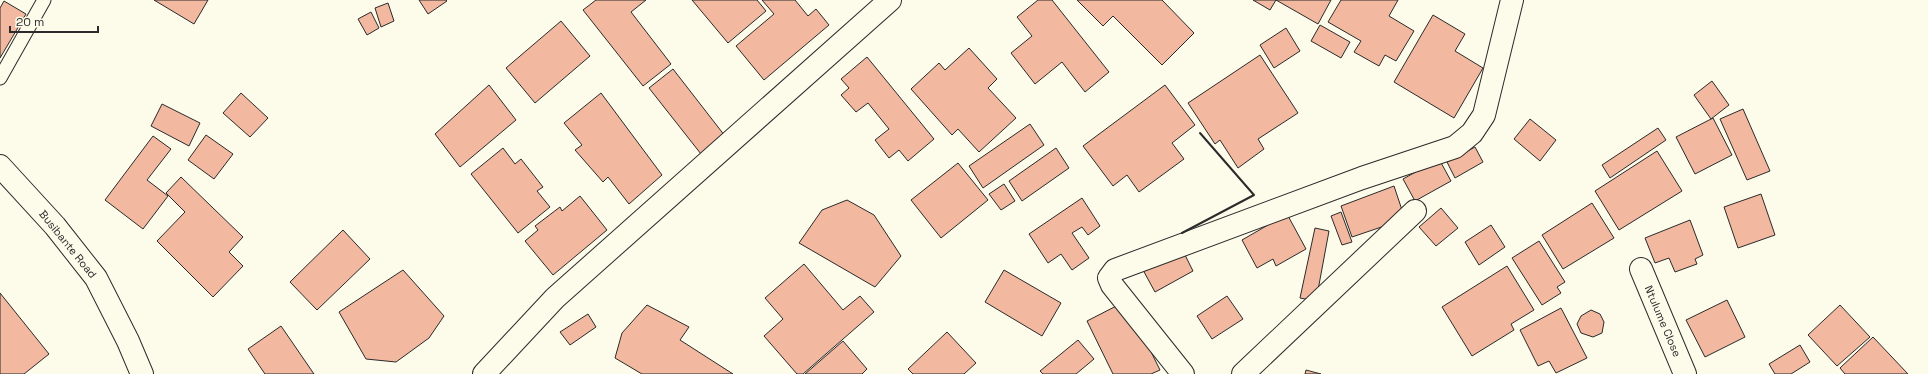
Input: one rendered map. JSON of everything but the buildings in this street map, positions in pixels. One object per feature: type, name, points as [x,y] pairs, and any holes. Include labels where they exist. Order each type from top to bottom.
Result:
[{"type":"street","points":[[484,374],[554,298],[890,0]]},
{"type":"street","points":[[1183,374],[1112,285],[1109,278],[1115,270],[1362,178],[1455,147],[1472,133],[1484,115],[1512,0]]},
{"type":"street","name":"Busibante Road","points":[[0,166],[55,226],[96,278],[128,341],[142,374]]},
{"type":"street","points":[[1242,374],[1415,211]]},
{"type":"street","name":"Ntulume Close","points":[[1641,269],[1685,374]]},
{"type":"lane","points":[[0,78],[44,0]]},
{"type":"wall","points":[[1182,233],[1254,195],[1200,133]]}]
